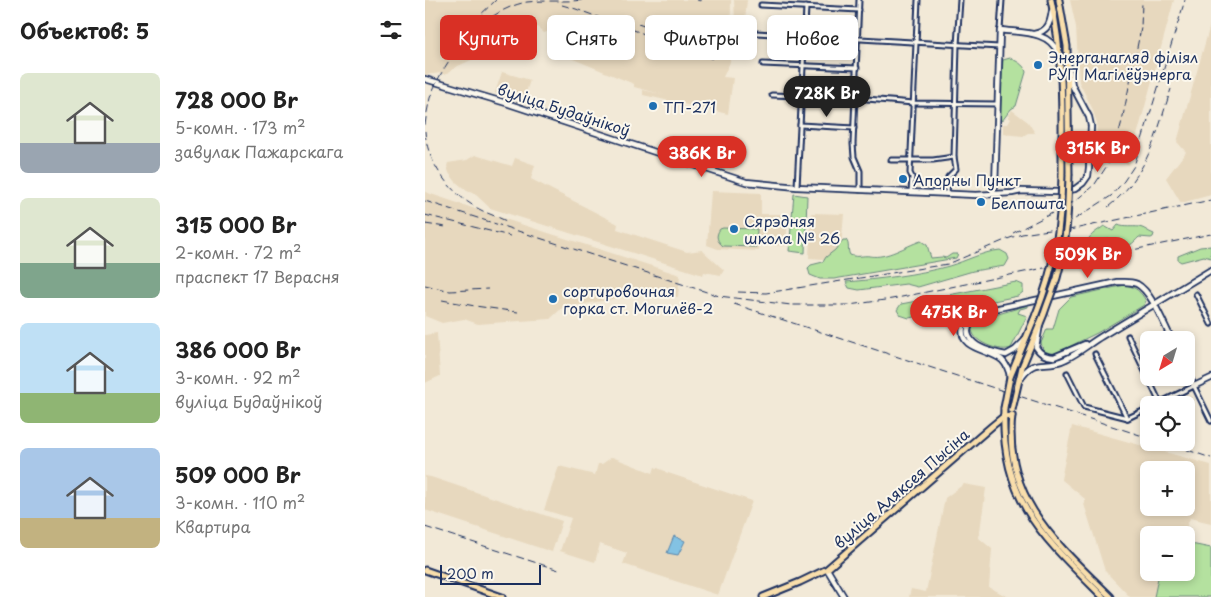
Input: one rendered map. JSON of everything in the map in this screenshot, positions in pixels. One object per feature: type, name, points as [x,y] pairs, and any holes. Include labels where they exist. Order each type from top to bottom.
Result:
[{"type":"main road","points":[[1051,0],[1058,33],[1061,61],[1062,176],[1057,248],[1050,276],[1010,377],[1004,408],[1003,432],[1008,466],[1024,507],[1047,540],[1103,597]]},
{"type":"main road","points":[[1059,0],[1068,60],[1068,212],[1063,250],[1057,276],[1044,314],[1022,367],[1012,413],[1010,433],[1015,462],[1029,504],[1040,523],[1051,537],[1111,597]]},
{"type":"main road","points":[[1033,34],[1043,32],[1048,28],[1053,6]]},
{"type":"main road","points":[[992,194],[995,187],[1000,30],[1033,34],[1051,42],[1056,48],[1061,61]]},
{"type":"main road","name":"вуліца Будаўнікоў","points":[[425,80],[505,103],[744,182],[797,187],[947,194],[992,194],[1021,191],[1059,192],[1075,189],[1088,176],[1091,126],[1089,118],[1072,85],[1068,60]]},
{"type":"main road","points":[[1019,380],[1031,366],[1058,363],[1068,358],[1096,339],[1211,270]]},
{"type":"main road","points":[[1010,377],[1008,368],[1002,360],[969,344],[965,339],[962,331],[969,317],[976,313],[1123,282],[1138,285],[1146,292],[1168,331]]},
{"type":"main road","points":[[999,309],[978,316],[971,321],[968,332],[971,340],[977,345],[1006,354],[1015,350],[1025,339]]},
{"type":"main road","points":[[1040,323],[1036,346],[1041,354],[1048,357],[1054,357],[1096,339]]},
{"type":"main road","points":[[1195,386],[1211,378]]},
{"type":"main road","points":[[1003,417],[1012,413]]},
{"type":"main road","name":"вуліца Аляксея Пысіна","points":[[763,597],[827,569],[1003,417]]},
{"type":"main road","points":[[992,426],[999,425],[1003,432]]},
{"type":"main road","points":[[827,569],[844,597]]},
{"type":"main road","points":[[425,570],[501,597]]},
{"type":"street","points":[[858,25],[859,0]]},
{"type":"street","points":[[911,192],[910,160],[917,43],[917,0]]},
{"type":"street","points":[[947,194],[948,177],[956,169],[957,45],[960,0]]},
{"type":"street","points":[[1000,30],[1001,0]]},
{"type":"street","points":[[761,5],[859,10]]},
{"type":"street","points":[[806,8],[806,15]]},
{"type":"street","points":[[858,40],[999,47]]},
{"type":"street","points":[[797,187],[803,60]]},
{"type":"street","points":[[857,60],[853,150],[860,171],[860,190]]},
{"type":"street","points":[[763,64],[857,68]]},
{"type":"street","points":[[773,94],[913,103],[998,104]]},
{"type":"street","points":[[800,125],[853,128]]},
{"type":"street","points":[[891,160],[955,156]]},
{"type":"street","points":[[1196,294],[1211,324]]},
{"type":"street","points":[[1128,336],[1157,396]]},
{"type":"street","points":[[1095,354],[1128,418]]},
{"type":"street","points":[[1067,373],[1084,407],[1128,418],[1140,412]]},
{"type":"street","points":[[1176,396],[1194,386],[1211,421]]},
{"type":"shaded area","points":[[425,0],[731,0],[731,15],[645,15],[645,60],[730,60],[723,77],[733,78],[728,114],[643,95],[643,90],[665,95],[634,87],[634,84],[576,60],[635,60],[635,15],[547,15],[547,32],[544,33],[537,27],[537,15],[440,15],[440,60],[471,60],[445,75],[441,73],[425,75]]},
{"type":"shaded area","points":[[734,0],[747,0],[746,15],[735,15]]},
{"type":"shaded area","points":[[1070,0],[1174,0],[1129,165],[1095,153],[1097,123],[1079,82],[1076,27]]},
{"type":"shaded area","points":[[1211,22],[1211,195],[1181,203],[1166,178],[1186,152],[1177,142]]},
{"type":"shaded area","points":[[502,72],[530,80],[523,102],[495,93]]},
{"type":"shaded area","points":[[1012,110],[1028,122],[1035,133],[1028,133],[1023,136],[1003,134],[1003,124],[1008,124],[1011,119],[1008,117]]},
{"type":"shaded area","points":[[475,155],[512,166],[515,158],[535,165],[531,179],[618,224],[617,229],[687,252],[702,250],[724,270],[721,275],[704,272],[703,275],[490,208],[475,194],[467,191],[456,182],[449,173],[447,166],[448,163],[467,160]]},
{"type":"shaded area","name":"Сярэдняя школа № 26","points":[[711,191],[761,193],[761,214],[788,214],[786,246],[760,244],[759,251],[718,249],[707,245]]},
{"type":"shaded area","points":[[425,192],[680,275],[678,297],[641,294],[562,308],[550,319],[478,324],[464,319],[442,323],[425,316]]},
{"type":"shaded area","points":[[811,213],[844,214],[840,260],[809,258]]},
{"type":"shaded area","points":[[437,333],[440,376],[425,383],[425,335]]},
{"type":"shaded area","points":[[1072,426],[1140,445],[1140,451],[1161,451],[1211,465],[1211,523],[1190,518],[1187,526],[1140,526],[1140,581],[1161,581],[1157,597],[1130,597],[1105,571],[1084,504],[1085,499],[1061,479]]},
{"type":"shaded area","points":[[612,457],[653,473],[655,467],[752,501],[718,595],[623,564],[627,553],[600,544],[595,562],[560,551],[571,518],[544,510],[559,466],[595,475],[598,464],[602,464]]},
{"type":"shaded area","points":[[425,476],[562,521],[552,552],[425,510]]},
{"type":"shaded area","points":[[964,484],[986,488],[979,538],[992,549],[989,587],[1008,597],[909,597],[911,589],[926,592],[945,498]]},
{"type":"green space","points":[[1010,58],[1022,65],[1026,72],[1016,106],[1011,109],[1002,121],[999,121],[1003,60]]},
{"type":"green space","points":[[794,194],[807,196],[805,253],[789,251]]},
{"type":"green space","points":[[1118,225],[1141,228],[1154,234],[1151,238],[1139,237],[1131,244],[1123,247],[1116,245],[1108,238],[1093,244],[1088,241],[1092,235],[1104,226],[1113,231]]},
{"type":"green space","points":[[720,229],[757,229],[756,247],[723,246],[717,236]]},
{"type":"green space","points":[[843,240],[847,242],[850,255],[855,256],[883,256],[921,241],[927,245],[931,258],[946,258],[952,254],[958,254],[956,258],[834,279],[820,279],[810,275],[808,268],[811,265],[823,262]]},
{"type":"green space","points":[[1211,246],[1211,258],[1204,256],[1181,262],[1178,260],[1178,256],[1200,247]]},
{"type":"green space","points":[[1000,250],[1007,254],[1009,259],[1005,266],[973,271],[918,287],[906,284],[859,290],[849,288],[846,282],[924,272]]},
{"type":"green space","points":[[1016,282],[1023,285],[1023,292],[1018,296],[909,318],[900,315],[897,310],[901,304]]},
{"type":"green space","points":[[1125,285],[1132,287],[1140,293],[1146,301],[1144,305],[1097,333],[1054,354],[1050,355],[1044,352],[1041,343],[1047,329],[1053,329],[1059,309],[1071,297]]},
{"type":"green space","points":[[1028,305],[1028,307],[1020,309],[1018,313],[1027,316],[1011,348],[1005,349],[990,346],[982,342],[973,332],[973,326],[979,320]]},
{"type":"green space","points":[[1195,545],[1211,548],[1211,597],[1154,597],[1157,581],[1195,581]]},
{"type":"water","points":[[674,536],[685,541],[678,555],[667,553]]},
{"type":"railway","points":[[480,15],[496,0]]},
{"type":"railway","points":[[425,125],[430,98],[436,83],[455,52],[481,25],[495,15],[527,2],[584,0]]},
{"type":"railway","points":[[697,0],[701,1]]},
{"type":"railway","points":[[738,292],[766,293],[948,264],[1010,238],[1022,234],[1049,230],[1075,219],[1111,196],[1134,166],[1185,0]]},
{"type":"railway","points":[[1013,233],[1074,202],[1095,184],[1112,158],[1122,121],[1141,28],[1142,2]]},
{"type":"railway","points":[[562,5],[645,34]]},
{"type":"railway","points":[[638,24],[645,26]]},
{"type":"railway","points":[[1108,207],[1122,195],[1142,168],[1155,138],[1171,89]]},
{"type":"railway","points":[[425,131],[430,155],[442,177],[450,186],[469,203],[508,222]]},
{"type":"railway","points":[[1055,233],[1211,200]]},
{"type":"railway","points":[[425,201],[719,296],[791,305],[849,305],[892,299],[1211,234]]},
{"type":"railway","points":[[425,215],[510,236]]},
{"type":"railway","points":[[425,224],[446,227]]},
{"type":"railway","points":[[425,285],[450,291],[488,289]]},
{"type":"railway","points":[[442,300],[518,312]]},
{"type":"railway","points":[[734,304],[1140,435]]},
{"type":"railway","points":[[1190,451],[1211,458]]},
{"type":"railway","points":[[425,527],[562,571]]},
{"type":"place","name":"Энерганагляд філіял РУП Магілёўэнерга","points":[[1038,65]]},
{"type":"place","name":"ТП-271","points":[[653,106]]},
{"type":"place","name":"Апорны Пункт","points":[[903,179]]},
{"type":"place","name":"Белпошта","points":[[981,202]]},
{"type":"place","name":"Сярэдняя школа № 26","points":[[734,229]]},
{"type":"place","name":"сортировочная горка ст. Могилёв-2","points":[[553,299]]}]
